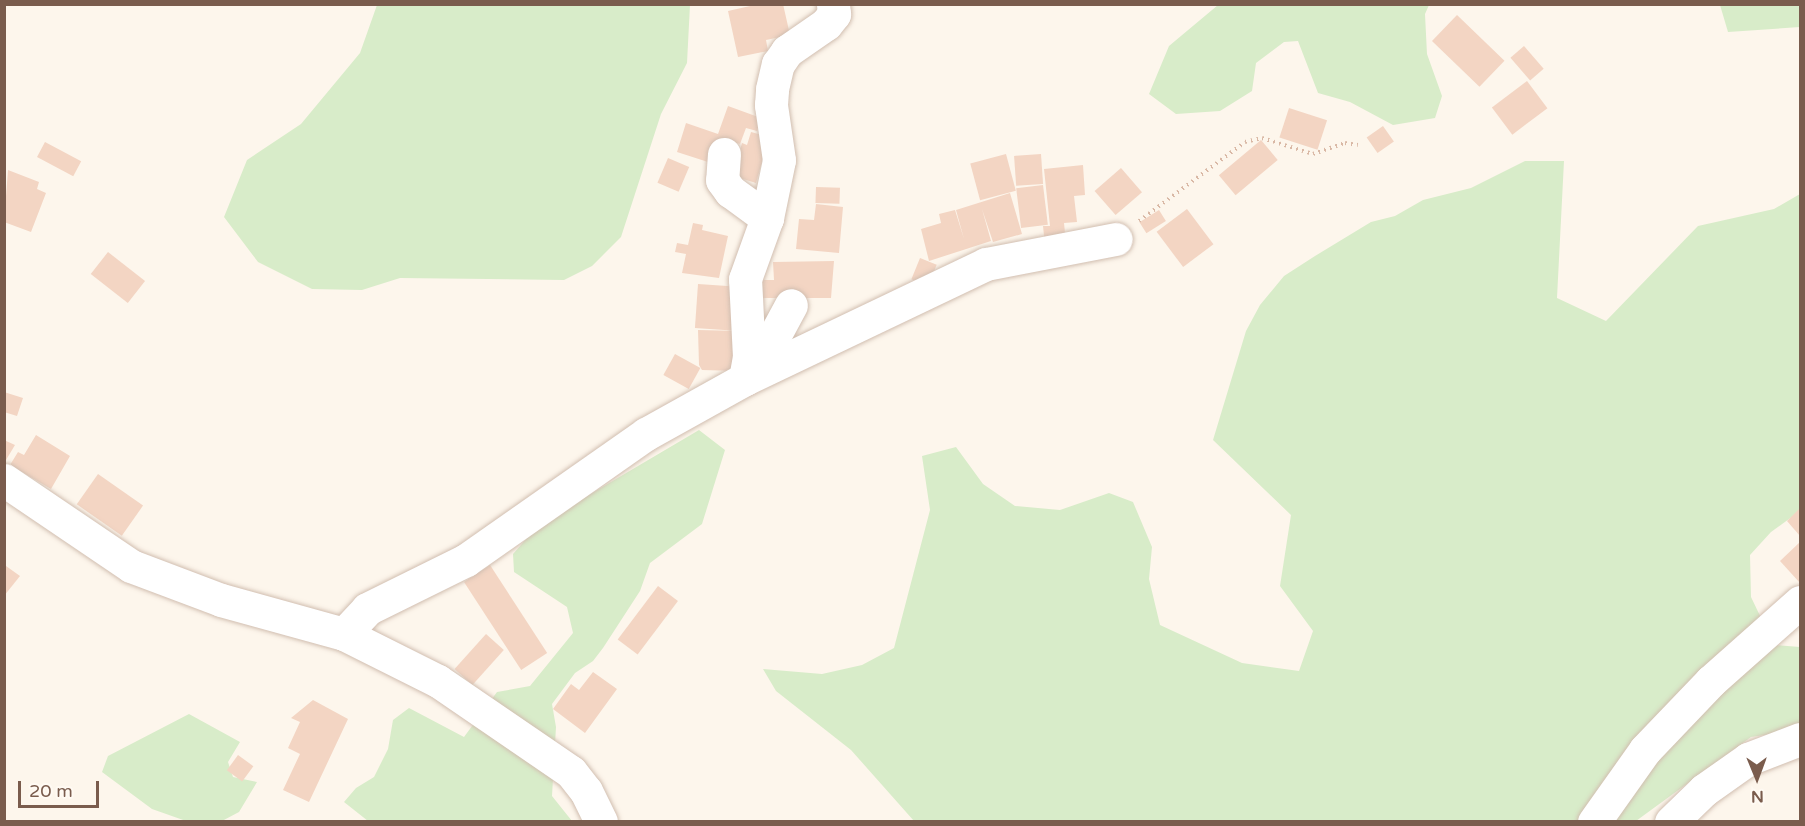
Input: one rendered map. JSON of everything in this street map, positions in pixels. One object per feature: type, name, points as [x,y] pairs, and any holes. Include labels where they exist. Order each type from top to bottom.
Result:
[{"type":"street","points":[[747,368],[745,279],[756,203],[779,160],[771,105],[778,64],[787,51],[826,24],[834,14],[833,4]]},
{"type":"street","points":[[724,153],[722,180],[730,192],[756,203]]},
{"type":"street","points":[[344,634],[367,609],[449,570],[646,434],[747,368],[986,264],[1116,239]]},
{"type":"street","points":[[747,368],[770,344],[791,305]]},
{"type":"street","points":[[4,480],[131,566],[221,600],[344,634],[438,681],[571,772],[601,822]]},
{"type":"street","points":[[1594,822],[1645,750],[1711,681],[1800,602]]},
{"type":"street","points":[[1671,822],[1704,790],[1748,759],[1800,739]]},
{"type":"path","points":[[1116,239],[1229,150],[1245,142],[1262,138],[1313,154],[1345,143],[1358,145]]},
{"type":"green space","points":[[377,5],[690,5],[687,63],[661,114],[621,237],[592,266],[564,280],[400,278],[362,290],[312,289],[258,262],[224,217],[247,160],[301,124],[360,53]]},
{"type":"green space","points":[[1218,5],[1429,5],[1425,14],[1427,54],[1442,96],[1435,118],[1393,125],[1350,102],[1318,93],[1298,41],[1284,42],[1256,63],[1252,91],[1220,111],[1176,114],[1149,94],[1169,46]]},
{"type":"green space","points":[[1720,5],[1800,5],[1800,27],[1728,32]]},
{"type":"green space","points":[[1525,161],[1564,161],[1557,298],[1606,321],[1698,226],[1774,209],[1800,194],[1800,511],[1771,532],[1750,555],[1751,597],[1774,645],[1800,647],[1800,730],[1751,737],[1636,821],[914,821],[851,750],[776,691],[763,669],[822,674],[862,665],[894,648],[930,510],[922,456],[956,447],[983,484],[1015,506],[1060,510],[1109,493],[1133,502],[1152,547],[1149,579],[1160,625],[1242,663],[1299,671],[1313,631],[1280,586],[1291,515],[1213,440],[1246,331],[1260,305],[1284,276],[1315,256],[1371,222],[1395,216],[1423,200],[1471,188]]},
{"type":"green space","points":[[699,430],[725,450],[702,524],[650,563],[640,591],[603,648],[593,661],[575,673],[552,704],[556,727],[552,796],[572,821],[368,821],[344,802],[356,788],[374,777],[388,749],[393,720],[409,708],[464,737],[497,692],[530,686],[573,633],[567,607],[514,572],[513,554],[535,529],[555,515]]},
{"type":"green space","points":[[189,714],[240,742],[228,762],[233,777],[257,782],[239,812],[222,821],[186,821],[152,809],[102,772],[108,756]]},
{"type":"building","points":[[759,4],[783,4],[790,35],[766,40],[768,51],[738,57],[728,11]]},
{"type":"building","points":[[1457,15],[1504,61],[1479,87],[1432,41]]},
{"type":"building","points":[[1524,46],[1544,69],[1530,80],[1510,58]]},
{"type":"building","points":[[1527,81],[1547,108],[1512,135],[1492,107]]},
{"type":"building","points":[[728,106],[761,118],[757,131],[746,128],[740,144],[734,142],[708,162],[677,152],[686,123],[718,134]]},
{"type":"building","points":[[1289,108],[1327,120],[1317,150],[1279,137]]},
{"type":"building","points":[[1383,126],[1394,142],[1378,153],[1367,137]]},
{"type":"building","points":[[751,132],[769,137],[756,183],[733,176],[742,143],[747,145]]},
{"type":"building","points":[[1261,140],[1278,160],[1236,195],[1219,175]]},
{"type":"building","points":[[45,142],[81,161],[73,176],[37,157]]},
{"type":"building","points":[[1006,154],[1016,191],[980,200],[970,164]]},
{"type":"building","points":[[1041,154],[1043,184],[1016,186],[1014,156]]},
{"type":"building","points":[[668,158],[689,167],[679,192],[657,183]]},
{"type":"building","points":[[1083,165],[1085,195],[1074,196],[1077,222],[1064,223],[1066,242],[1045,245],[1043,226],[1050,226],[1044,169]]},
{"type":"building","points":[[1121,168],[1142,192],[1116,215],[1095,191]]},
{"type":"building","points":[[8,170],[39,182],[37,189],[46,193],[31,232],[4,222]]},
{"type":"building","points":[[1043,185],[1048,225],[1021,228],[1016,188]]},
{"type":"building","points":[[816,187],[840,188],[839,204],[815,203]]},
{"type":"building","points":[[1010,193],[1022,234],[993,242],[982,209],[991,241],[929,261],[921,229],[941,223],[939,214],[955,210],[964,239],[956,210]]},
{"type":"building","points":[[816,204],[843,207],[839,253],[796,249],[799,219],[814,220]]},
{"type":"building","points":[[1187,209],[1213,244],[1183,267],[1157,232]]},
{"type":"building","points":[[1159,210],[1166,221],[1146,233],[1139,222]]},
{"type":"building","points":[[693,223],[703,225],[702,230],[728,236],[719,278],[682,273],[686,254],[675,252],[677,243],[688,245]]},
{"type":"building","points":[[108,252],[145,281],[128,303],[91,274]]},
{"type":"building","points":[[920,258],[937,265],[928,286],[911,279]]},
{"type":"building","points":[[834,261],[831,298],[759,298],[759,280],[774,280],[773,262]]},
{"type":"building","points":[[698,284],[742,287],[739,331],[695,328]]},
{"type":"building","points":[[698,330],[741,331],[739,371],[702,370],[699,365]]},
{"type":"building","points":[[675,354],[700,368],[689,389],[663,375]]},
{"type":"building","points":[[4,392],[23,398],[17,416],[4,412]]},
{"type":"building","points":[[36,435],[70,456],[51,489],[10,465],[18,452],[24,455]]},
{"type":"building","points":[[4,440],[15,445],[6,460],[4,459]]},
{"type":"building","points":[[98,474],[143,506],[122,536],[77,504]]},
{"type":"building","points":[[1800,508],[1800,536],[1787,521]]},
{"type":"building","points":[[1800,542],[1800,583],[1780,561]]},
{"type":"building","points":[[490,565],[547,653],[521,670],[464,582]]},
{"type":"building","points":[[6,566],[20,576],[4,596],[4,568]]},
{"type":"building","points":[[658,586],[678,601],[638,655],[618,640]]},
{"type":"building","points":[[486,634],[504,650],[472,685],[455,669]]},
{"type":"building","points":[[593,672],[617,689],[585,733],[553,709],[571,684],[579,690]]},
{"type":"building","points":[[313,700],[348,719],[309,802],[283,790],[300,754],[288,748],[300,722],[291,718]]},
{"type":"building","points":[[238,755],[253,766],[242,782],[227,770]]}]
